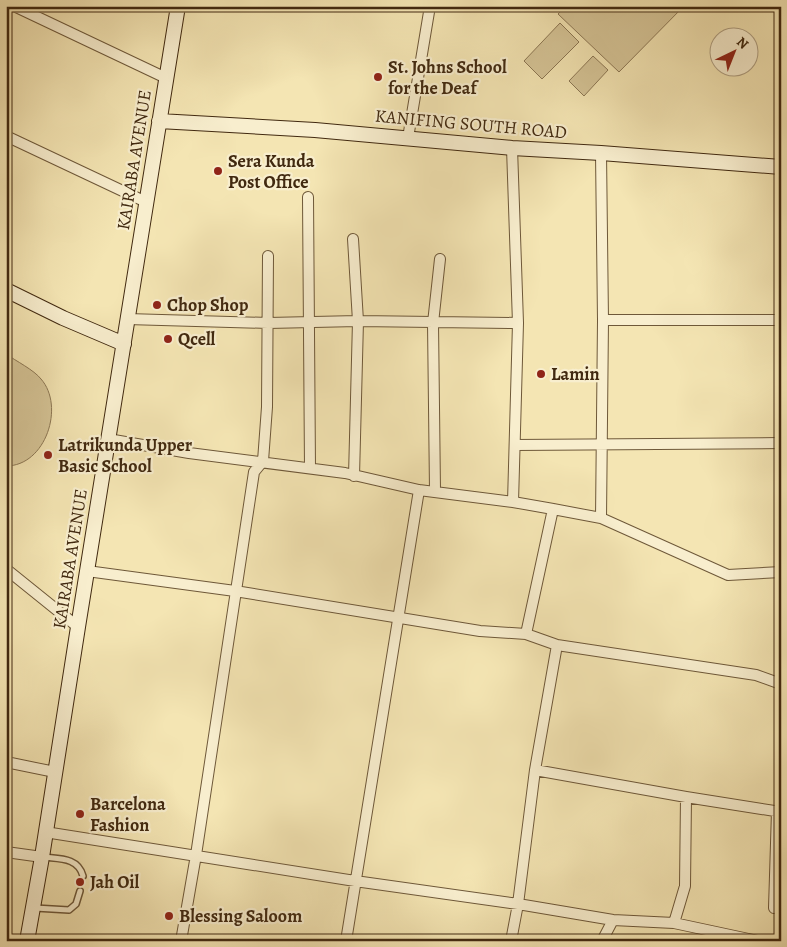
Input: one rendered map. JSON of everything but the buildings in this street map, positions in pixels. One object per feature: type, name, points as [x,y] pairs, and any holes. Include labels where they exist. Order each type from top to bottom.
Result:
[{"type":"street","points":[[14,6],[166,78]]},
{"type":"street","name":"KAIRABA AVENUE","points":[[27,941],[178,6]]},
{"type":"street","points":[[408,138],[430,6]]},
{"type":"street","name":"KANIFING SOUTH ROAD","points":[[159,121],[315,130],[512,148],[781,167]]},
{"type":"street","points":[[6,136],[146,202]]},
{"type":"street","points":[[512,148],[518,323],[513,502]]},
{"type":"street","points":[[601,153],[604,320],[601,518]]},
{"type":"street","points":[[308,197],[310,468]]},
{"type":"street","points":[[353,239],[358,321],[354,476]]},
{"type":"street","points":[[181,941],[196,855],[254,472],[263,462],[267,407],[268,256]]},
{"type":"street","points":[[435,491],[433,323],[440,259]]},
{"type":"street","points":[[6,290],[63,318],[124,344]]},
{"type":"street","points":[[128,320],[268,323],[358,321],[518,323]]},
{"type":"street","points":[[604,320],[781,320]]},
{"type":"street","points":[[108,440],[189,453],[310,468],[419,490],[513,502],[601,518],[728,575],[781,572]]},
{"type":"street","points":[[515,445],[781,444]]},
{"type":"street","points":[[346,941],[419,490]]},
{"type":"street","points":[[526,634],[553,509]]},
{"type":"street","points":[[6,569],[78,627]]},
{"type":"street","points":[[87,571],[236,591],[480,631],[526,634],[557,645],[756,675],[781,684]]},
{"type":"street","points":[[511,941],[518,904],[535,770],[557,645]]},
{"type":"street","points":[[6,762],[55,772]]},
{"type":"street","points":[[535,770],[779,812],[774,908]]},
{"type":"street","points":[[674,923],[685,886],[686,797]]},
{"type":"street","points":[[45,832],[613,920],[674,923],[758,941]]},
{"type":"street","points":[[6,852],[42,857]]},
{"type":"street","points":[[602,941],[613,920]]},
{"type":"lane","points":[[42,857],[70,860],[78,864],[83,876]]},
{"type":"lane","points":[[32,908],[69,910],[76,904],[80,891]]},
{"type":"shaded area","points":[[566,6],[684,6],[619,72],[558,14]]},
{"type":"shaded area","points":[[560,23],[579,42],[542,79],[524,61]]},
{"type":"shaded area","points":[[593,56],[608,70],[584,96],[569,81]]},
{"type":"shaded area","points":[[6,354],[41,379],[48,390],[51,418],[48,433],[41,446],[32,456],[20,463],[6,466]]},
{"type":"place","name":"St. Johns School for the Deaf","points":[[378,77]]},
{"type":"place","name":"Sera Kunda Post Office","points":[[218,171]]},
{"type":"place","name":"Chop Shop","points":[[157,305]]},
{"type":"place","name":"Qcell","points":[[168,339]]},
{"type":"place","name":"Lamin","points":[[541,374]]},
{"type":"place","name":"Latrikunda Upper Basic School","points":[[48,455]]},
{"type":"place","name":"Barcelona Fashion","points":[[80,814]]},
{"type":"place","name":"Jah Oil","points":[[80,882]]},
{"type":"place","name":"Blessing Saloom","points":[[169,916]]}]
